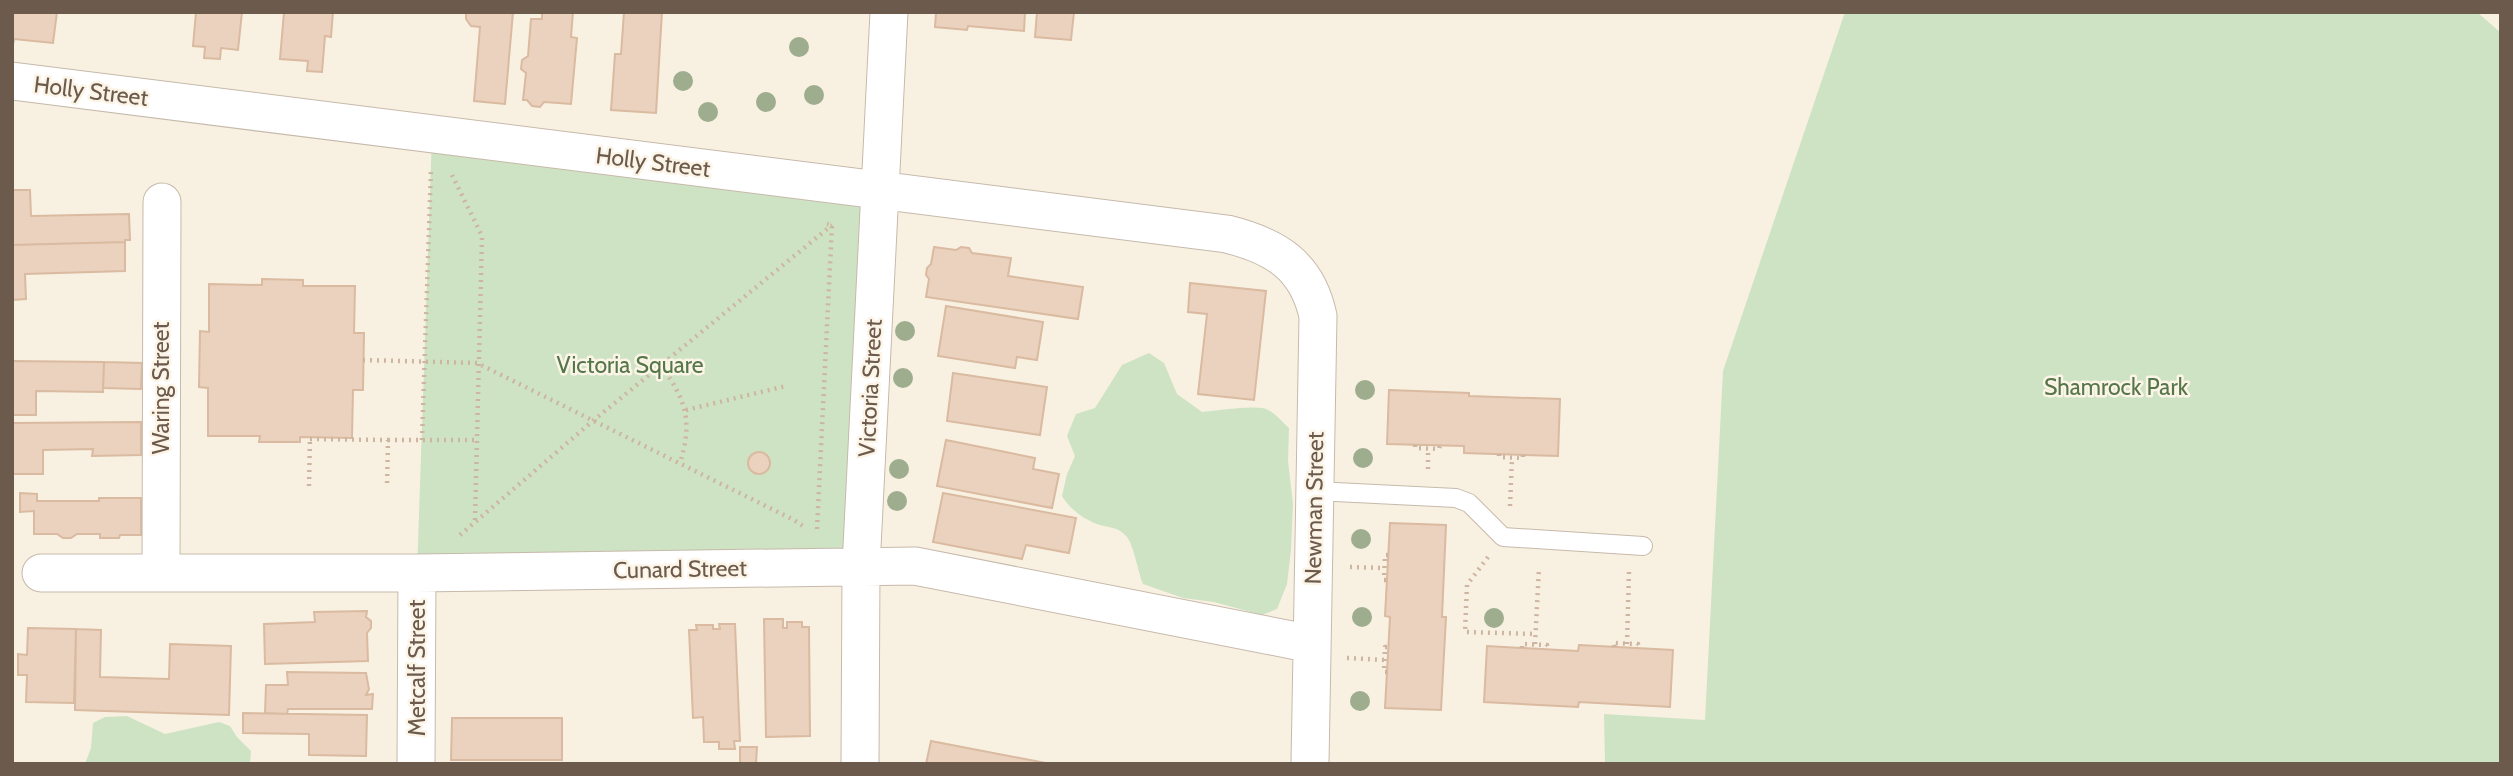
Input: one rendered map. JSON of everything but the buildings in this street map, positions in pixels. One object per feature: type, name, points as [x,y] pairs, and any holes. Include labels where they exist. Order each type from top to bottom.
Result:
[{"type":"street","name":"Victoria Street","points":[[860,764],[861,567],[889,12]]},
{"type":"street","name":"Holly Street","points":[[12,81],[1227,234],[1260,244],[1288,262]]},
{"type":"street","name":"Waring Street","points":[[161,573],[162,202]]},
{"type":"street","name":"Newman Street","points":[[1288,262],[1308,284],[1318,316],[1310,764]]},
{"type":"street","name":"Cunard Street","points":[[41,573],[417,573],[915,566],[1312,645]]},
{"type":"street","name":"Metcalf Street","points":[[416,764],[417,573]]},
{"type":"lane","points":[[1315,491],[1463,499],[1506,538],[1637,545]]},
{"type":"path","points":[[422,440],[432,134]]},
{"type":"path","points":[[432,134],[482,236],[475,521]]},
{"type":"path","points":[[430,175],[466,178]]},
{"type":"path","points":[[363,360],[477,363],[794,520],[817,536],[832,225],[818,223]]},
{"type":"path","points":[[417,573],[593,420],[817,237]]},
{"type":"path","points":[[661,366],[675,386],[685,410],[686,439],[680,463]]},
{"type":"path","points":[[685,410],[786,386]]},
{"type":"path","points":[[309,486],[310,438],[478,440]]},
{"type":"path","points":[[387,487],[388,440]]},
{"type":"path","points":[[1415,445],[1415,448],[1423,446],[1439,449],[1440,445]]},
{"type":"path","points":[[1499,454],[1499,457],[1523,458],[1523,455]]},
{"type":"path","points":[[1511,456],[1506,538],[1467,585],[1465,632],[1536,634]]},
{"type":"path","points":[[1535,646],[1540,540]]},
{"type":"path","points":[[1626,645],[1637,545]]},
{"type":"path","points":[[1387,580],[1384,580],[1385,555],[1388,555]]},
{"type":"path","points":[[1614,647],[1613,643],[1639,644],[1638,648]]},
{"type":"path","points":[[1522,648],[1522,644],[1547,645],[1547,649]]},
{"type":"path","points":[[1387,672],[1384,672],[1387,656],[1385,647],[1388,647]]},
{"type":"green space","name":"Shamrock Park","points":[[1845,12],[2477,12],[2501,33],[2501,764],[1605,764],[1604,714],[1705,720],[1723,371]]},
{"type":"green space","name":"Victoria Square","points":[[432,134],[880,190],[861,567],[417,573]]},
{"type":"green space","points":[[1149,353],[1164,363],[1177,394],[1202,412],[1263,408],[1289,428],[1288,461],[1293,504],[1291,550],[1287,584],[1277,609],[1262,615],[1214,602],[1183,598],[1143,584],[1132,546],[1124,533],[1082,516],[1068,505],[1062,496],[1075,456],[1067,436],[1076,414],[1095,408],[1122,365]]},
{"type":"green space","points":[[127,716],[165,734],[219,722],[230,726],[251,751],[250,764],[85,764],[91,748],[93,723],[105,717]]}]
